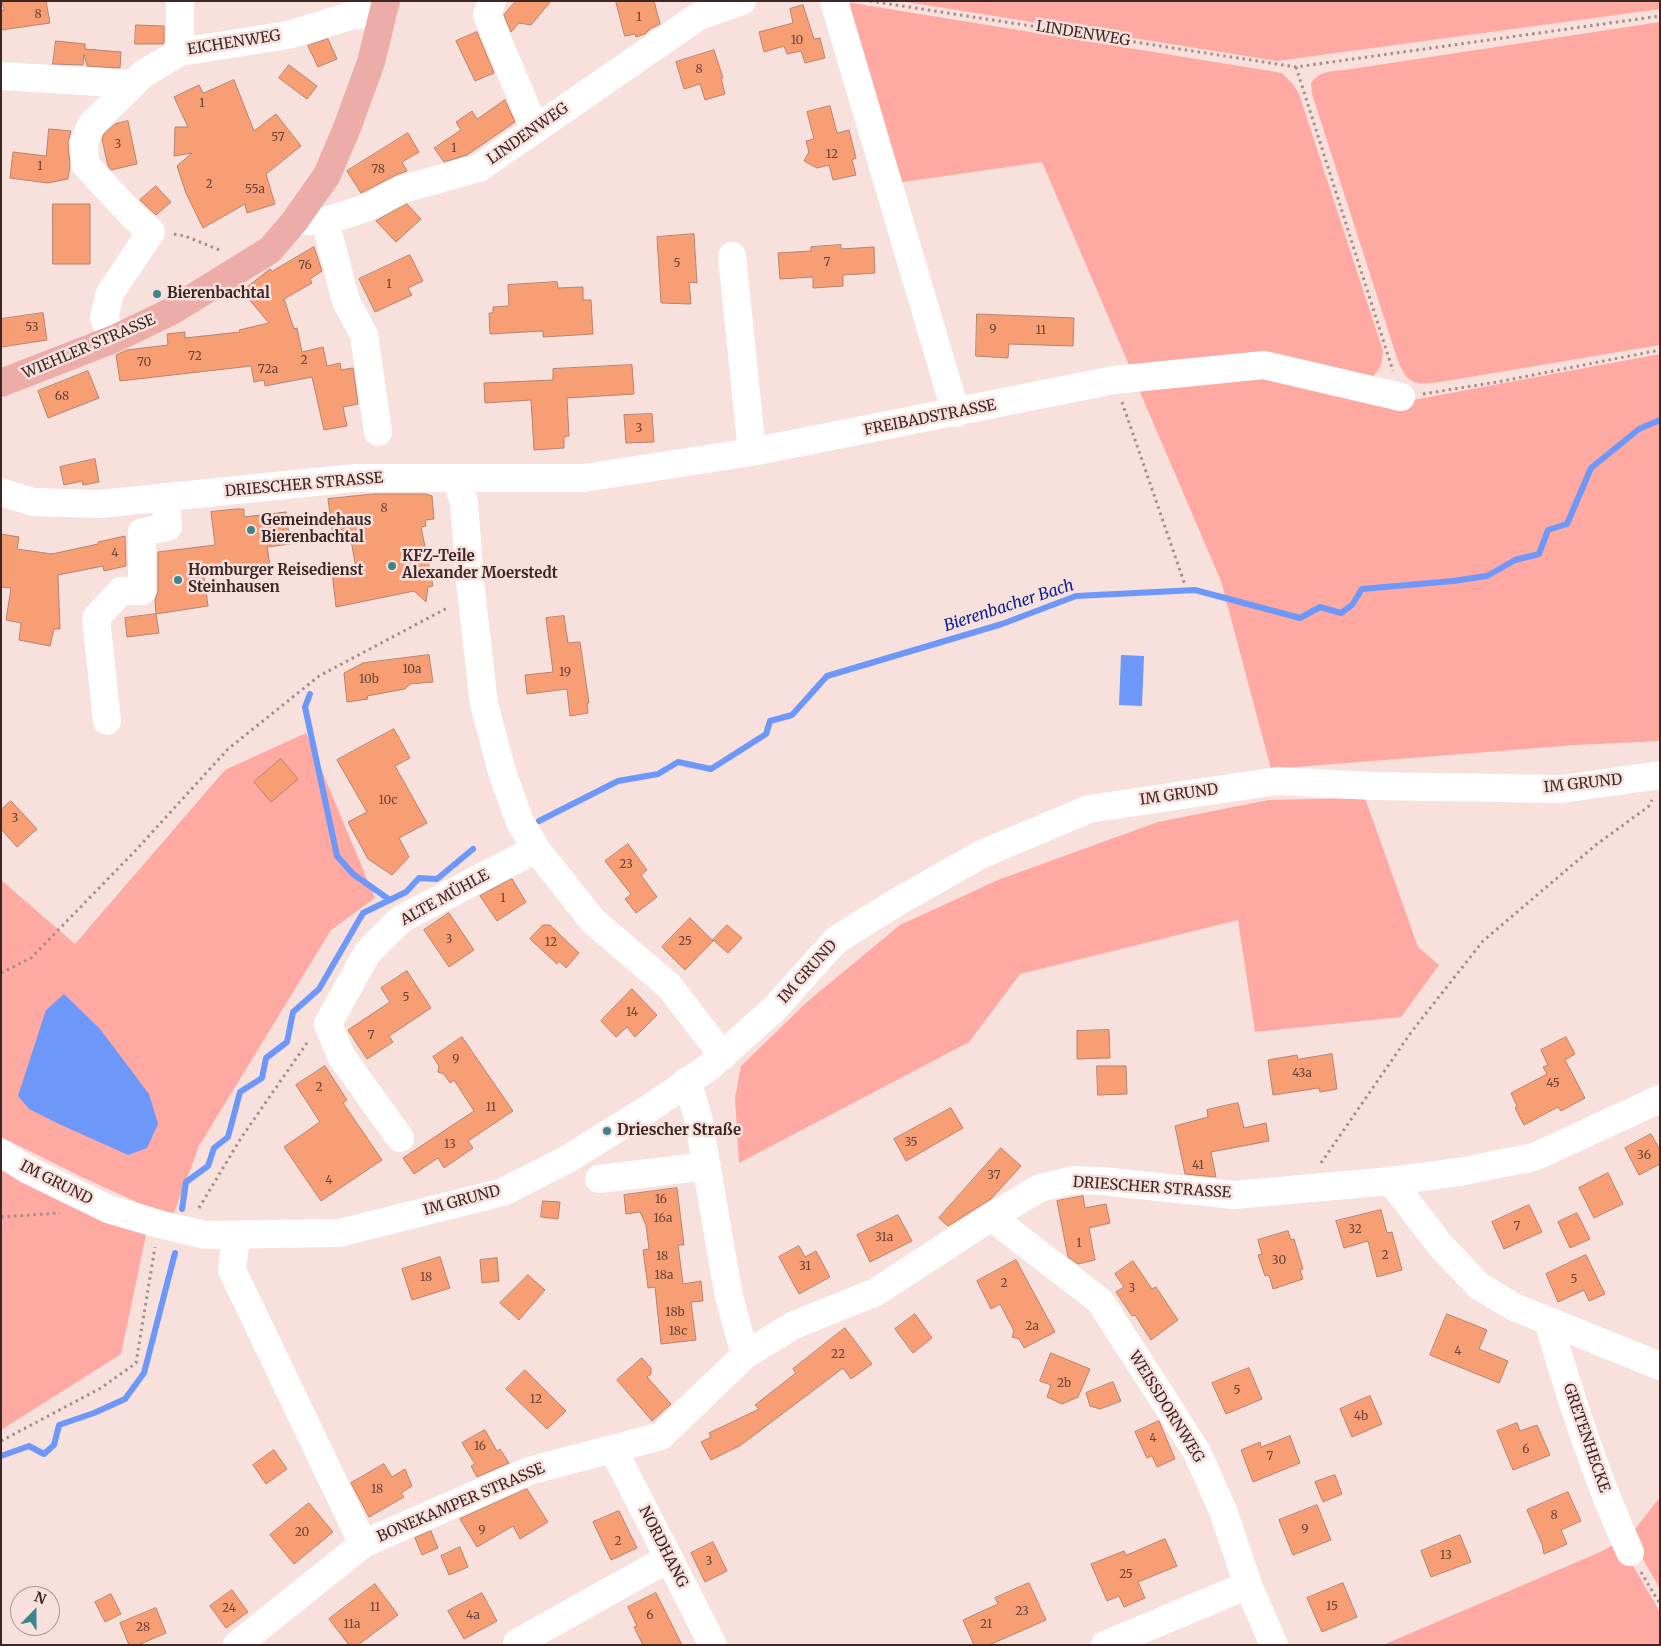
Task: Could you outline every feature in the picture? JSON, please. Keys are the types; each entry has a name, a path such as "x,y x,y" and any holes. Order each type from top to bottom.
{"main road":[{"name":"WIEHLER STRASSE","path":"1,383 114,339 170,312 270,250 294,222 327,175 344,136 371,62 385,7"}],"street":[{"path":"180,1 180,52"},
{"path":"492,1 487,15 535,129"},
{"name":"LINDENWEG","path":"294,222 325,221 369,207 403,189 479,168 697,9 742,1"},
{"path":"834,1 956,413"},
{"name":"EICHENWEG","path":"114,339 104,318 110,293 151,232 133,216 84,164 84,142 91,125 131,84 180,52 288,35 385,7"},
{"path":"1,76 131,84"},
{"path":"325,221 346,301 364,334 378,432"},
{"path":"732,256 752,452"},
{"name":"FREIBADSTRASSE","path":"456,479 584,478 752,452 956,413 1114,380 1264,365 1401,397"},
{"name":"DRIESCHER STRASSE","path":"1,492 33,502 100,504 354,478 456,479"},
{"path":"456,479 464,502 484,704 502,772 520,822 536,849 593,921 669,986 723,1056"},
{"path":"107,721 96,618 121,591 142,591 142,532 168,527 165,497"},
{"name":"IM GRUND","path":"1,1153 28,1170 108,1209 191,1232 205,1235 236,1236 339,1234 503,1192 566,1160 653,1106 723,1056 774,1008 836,940 897,902 982,854 1088,809 1277,781 1372,786 1562,789 1658,784"},
{"name":"ALTE MÜHLE","path":"328,1024 367,953 401,919 536,849"},
{"path":"328,1024 341,1056 400,1138"},
{"path":"687,1081 698,1117 729,1297 745,1355"},
{"name":"DRIESCHER STRASSE","path":"745,1355 794,1325 876,1292 991,1217 1040,1188 1072,1180 1234,1195 1391,1181 1459,1172 1534,1157 1660,1099"},
{"path":"599,1179 707,1166"},
{"path":"1391,1181 1440,1245 1479,1286 1514,1307 1660,1366"},
{"name":"WEISSDORNWEG","path":"991,1217 1100,1301 1197,1452 1224,1511 1248,1584 1274,1645"},
{"path":"236,1236 232,1270 363,1544"},
{"name":"GRETENHECKE","path":"1548,1321 1564,1374 1613,1515 1630,1552"},
{"name":"BONEKAMPER STRASSE","path":"237,1645 363,1544 529,1471 661,1436 745,1355"},
{"name":"NORDHANG","path":"613,1449 713,1645"},
{"path":"517,1643 669,1558"},
{"path":"1105,1645 1248,1584"}],"path":[{"name":"LINDENWEG","path":"870,1 1296,67 1660,16"},
{"path":"1296,67 1401,397 1497,382 1660,350"},
{"path":"185,236 227,253 248,264"},
{"path":"1114,380 1185,585"},
{"path":"1,973 31,958 136,850 228,749 319,676 472,595"},
{"path":"1304,1189 1334,1142 1412,1032 1483,941 1597,844 1648,807 1658,784"},
{"path":"191,1232 198,1210 241,1138 316,1030 328,1024"},
{"path":"1,1217 69,1212"},
{"path":"1,1441 101,1388 136,1363 159,1224"},
{"path":"1630,1552 1660,1604"}],"shaded area":[{"path":"900,1 1660,1 1660,9 1277,61"},
{"path":"852,3 1282,73 1299,94 1383,351 1378,371 1368,380 1132,372 1042,162 897,183 846,6"},
{"path":"1660,22 1660,345 1440,382 1413,382 1405,375 1398,361 1312,94 1311,83 1318,76 1330,71"},
{"path":"1660,354 1660,741 1576,745 1271,769 1221,581 1137,385 1270,376 1413,400"},
{"path":"306,733 375,898 331,930 199,1146 172,1218 86,1179 1,1137 1,880 75,944 225,770"},
{"path":"1365,798 1418,947 1439,965 1401,1017 1255,1032 1238,920 1020,974 969,1042 739,1163 735,1098 741,1066 807,1002 900,925 998,880 1158,822 1269,800"},
{"path":"1,1170 146,1235 121,1354 1,1430"},
{"path":"1660,1497 1660,1589 1630,1536"},
{"path":"1619,1542 1660,1612 1660,1645 1383,1645 1598,1553"}],"water":[{"path":"1121,655 1144,656 1142,706 1119,705"},
{"path":"64,994 100,1029 149,1094 158,1124 147,1148 128,1155 29,1109 18,1096 46,1010"}],"building":[{"path":"2,1 46,1 50,23 1,30 1,11 4,10"},
{"path":"516,1 551,1 531,25 519,23 511,32 504,15"},
{"path":"616,1 654,1 660,24 645,34 636,37 635,34 625,36"},
{"path":"803,5 814,39 820,38 825,58 805,63 801,51 787,54 784,46 764,52 759,32 793,23 790,9"},
{"path":"136,25 164,26 164,43 135,44"},
{"path":"477,32 494,73 475,81 456,41"},
{"path":"328,39 337,59 318,67 308,46"},
{"path":"56,41 85,44 85,49 121,52 120,68 87,66 84,54 83,65 53,64"},
{"path":"714,50 723,78 721,78 725,94 705,100 700,84 684,89 676,62"},
{"path":"289,65 317,86 307,99 279,78"},
{"path":"234,80 254,131 276,114 301,146 266,174 275,204 247,213 245,204 203,228 186,193 177,166 192,153 174,156 175,127 188,127 174,97 199,85 203,93"},
{"path":"505,100 515,122 467,155 444,162 434,148 461,130 456,122 472,111 477,119"},
{"path":"830,106 837,133 849,130 856,158 852,160 856,175 833,180 829,165 817,168 804,161 809,152 806,141 814,139 807,112"},
{"path":"128,121 137,164 111,170 108,166 102,139 104,134 115,124"},
{"path":"49,129 71,131 68,142 70,166 68,179 48,183 10,178 13,152 46,156"},
{"path":"408,133 419,152 402,162 407,171 361,193 347,171"},
{"path":"156,186 171,202 156,215 140,200"},
{"path":"53,204 90,204 90,264 53,264"},
{"path":"407,204 421,219 396,242 376,221"},
{"path":"694,234 697,283 689,282 691,304 661,303 657,237"},
{"path":"841,245 841,249 874,247 875,273 843,275 843,286 813,288 813,277 780,279 778,253 811,251 811,247"},
{"path":"314,247 322,271 310,279 312,283 284,299 294,329 297,328 302,352 323,347 327,366 340,363 341,370 353,368 358,404 343,407 347,426 324,430 312,377 265,386 264,380 254,382 251,366 120,381 116,355 127,350 168,345 167,334 185,332 185,338 240,332 239,330 269,323 242,291 270,269 272,271"},
{"path":"410,255 423,281 408,288 412,295 375,312 359,279"},
{"path":"557,282 558,288 583,287 583,300 591,300 593,334 543,337 543,331 490,334 489,313 493,313 493,307 509,306 508,285"},
{"path":"43,313 47,340 1,347 1,319"},
{"path":"977,314 1074,318 1073,346 1009,344 1008,358 976,356"},
{"path":"632,365 634,394 567,398 569,436 564,437 564,448 534,450 531,400 485,403 484,383 553,380 553,369"},
{"path":"88,371 99,398 48,418 38,391"},
{"path":"652,414 654,442 626,443 624,415"},
{"path":"95,459 99,482 83,485 82,481 64,485 60,467"},
{"path":"373,494 426,494 432,496 434,519 425,520 426,526 421,527 433,586 428,587 426,602 414,591 336,607 332,572 356,568 350,535 333,537 328,499"},
{"path":"244,509 244,517 286,512 290,544 267,547 271,571 242,575 240,564 203,569 208,606 156,614 158,552 215,545 211,512"},
{"path":"1,534 19,537 17,549 52,554 125,536 126,566 104,571 103,566 58,575 60,629 54,629 50,646 19,640 21,623 6,620 11,588 1,587"},
{"path":"156,614 159,633 127,637 125,618"},
{"path":"564,616 568,643 580,642 589,703 587,703 588,713 570,716 567,689 527,694 525,675 553,672 546,618"},
{"path":"429,655 433,682 410,684 405,689 367,696 368,699 347,702 344,673 363,663"},
{"path":"394,729 410,758 395,766 427,823 399,838 409,857 392,875 368,859 348,822 367,812 337,760"},
{"path":"281,759 298,779 271,802 254,782"},
{"path":"11,801 37,829 17,847 1,829 1,810"},
{"path":"628,844 647,870 641,875 657,897 636,913 625,899 631,894 605,861"},
{"path":"512,879 526,902 497,921 480,896"},
{"path":"449,913 474,950 449,967 424,930"},
{"path":"690,918 713,941 685,970 662,947"},
{"path":"543,925 550,925 579,953 566,968 559,961 557,964 530,939"},
{"path":"727,925 742,938 728,953 713,940"},
{"path":"407,971 431,1008 389,1036 393,1042 367,1059 348,1030 390,1002 381,988"},
{"path":"632,989 657,1015 635,1037 627,1027 616,1037 601,1021"},
{"path":"1109,1030 1110,1058 1077,1059 1077,1031"},
{"path":"462,1037 513,1111 468,1141 473,1148 444,1168 438,1158 414,1174 403,1158 474,1111 454,1080 450,1083 444,1074 438,1072 439,1066 433,1057"},
{"path":"1566,1037 1575,1054 1565,1060 1585,1098 1561,1111 1558,1107 1524,1125 1515,1108 1517,1106 1511,1093 1547,1074 1543,1067 1548,1065 1541,1050"},
{"path":"1332,1054 1337,1089 1320,1092 1319,1088 1273,1095 1268,1060 1297,1055 1298,1059"},
{"path":"325,1066 347,1100 343,1103 382,1160 321,1201 284,1147 320,1122 296,1085"},
{"path":"1097,1066 1126,1066 1127,1094 1098,1095"},
{"path":"1238,1103 1244,1128 1266,1123 1269,1141 1211,1152 1216,1177 1185,1174 1175,1126 1208,1117 1207,1110"},
{"path":"951,1108 963,1128 906,1161 894,1139"},
{"path":"1651,1134 1660,1150 1660,1164 1639,1175 1625,1148"},
{"path":"1001,1148 1021,1166 991,1199 948,1226 939,1218"},
{"path":"1608,1173 1623,1204 1594,1218 1579,1188"},
{"path":"677,1188 684,1245 678,1245 683,1284 701,1281 703,1301 691,1302 696,1340 661,1344 655,1287 648,1288 643,1250 649,1249 646,1225 640,1212 626,1214 624,1195"},
{"path":"1083,1196 1085,1208 1106,1204 1110,1223 1089,1228 1095,1260 1078,1264 1068,1257 1057,1201"},
{"path":"543,1201 560,1202 558,1219 541,1217"},
{"path":"1529,1205 1542,1232 1504,1249 1492,1222"},
{"path":"1381,1210 1387,1233 1392,1232 1402,1270 1377,1277 1368,1241 1344,1248 1336,1221"},
{"path":"1577,1213 1590,1239 1570,1248 1558,1222"},
{"path":"898,1215 912,1241 870,1262 857,1235"},
{"path":"1288,1231 1291,1240 1294,1239 1303,1269 1300,1270 1303,1279 1273,1289 1269,1275 1265,1276 1258,1255 1262,1254 1258,1240"},
{"path":"799,1246 805,1257 816,1251 830,1277 799,1294 779,1257"},
{"path":"1586,1255 1605,1294 1589,1301 1584,1290 1558,1302 1546,1274"},
{"path":"440,1257 450,1288 412,1300 402,1269"},
{"path":"497,1258 499,1281 482,1283 480,1260"},
{"path":"1016,1260 1055,1332 1024,1348 1019,1339 1012,1337 1014,1331 1000,1304 991,1309 977,1281"},
{"path":"1133,1261 1152,1289 1156,1287 1178,1320 1151,1340 1135,1315 1132,1316 1116,1292 1124,1287 1115,1274"},
{"path":"528,1275 545,1290 519,1320 500,1303"},
{"path":"915,1314 932,1338 913,1353 895,1329"},
{"path":"1447,1314 1487,1330 1479,1349 1508,1361 1499,1383 1430,1355"},
{"path":"845,1328 872,1364 851,1379 843,1368 741,1445 711,1460 701,1442 711,1437 709,1433 759,1409 755,1405 796,1373 793,1369"},
{"path":"1051,1353 1090,1369 1078,1397 1062,1404 1047,1397 1051,1385 1040,1381"},
{"path":"642,1358 651,1368 651,1374 647,1377 671,1404 652,1421 617,1380"},
{"path":"1249,1368 1262,1399 1226,1414 1212,1383"},
{"path":"525,1370 566,1411 547,1429 506,1389"},
{"path":"1113,1382 1121,1401 1100,1409 1090,1406 1086,1393"},
{"path":"1370,1396 1382,1424 1352,1437 1340,1409"},
{"path":"1159,1421 1175,1459 1157,1467 1152,1456 1147,1458 1135,1432"},
{"path":"1517,1423 1520,1431 1537,1425 1550,1455 1513,1470 1497,1431"},
{"path":"485,1430 497,1451 500,1449 509,1463 477,1477 471,1466 475,1464 462,1443"},
{"path":"1290,1436 1300,1463 1253,1482 1241,1450 1260,1442 1261,1447"},
{"path":"274,1450 287,1469 266,1484 253,1465"},
{"path":"384,1464 392,1477 405,1469 412,1486 401,1493 404,1497 369,1517 351,1483"},
{"path":"1335,1475 1342,1494 1323,1502 1315,1482"},
{"path":"527,1489 548,1522 520,1539 513,1526 477,1547 460,1519"},
{"path":"1568,1492 1581,1521 1561,1530 1567,1544 1544,1554 1542,1544 1527,1510"},
{"path":"309,1503 333,1532 294,1564 270,1535"},
{"path":"1317,1505 1331,1540 1293,1555 1279,1520"},
{"path":"619,1511 637,1548 611,1560 593,1522"},
{"path":"431,1531 438,1548 422,1555 415,1538"},
{"path":"1460,1535 1471,1562 1431,1577 1421,1551"},
{"path":"1165,1539 1177,1566 1138,1582 1145,1598 1124,1607 1119,1596 1107,1601 1091,1564 1124,1551 1126,1555"},
{"path":"713,1542 727,1571 705,1582 691,1553"},
{"path":"460,1547 468,1567 449,1575 441,1556"},
{"path":"1029,1583 1046,1620 989,1645 974,1645 963,1620 998,1604 995,1598"},
{"path":"1343,1583 1357,1617 1322,1632 1307,1598"},
{"path":"375,1584 398,1615 358,1645 349,1645 329,1619"},
{"path":"232,1590 248,1612 226,1628 210,1606"},
{"path":"482,1593 497,1621 464,1639 448,1611"},
{"path":"656,1593 682,1645 643,1645 634,1627 637,1626 628,1607"},
{"path":"111,1594 121,1614 105,1622 95,1602"},
{"path":"156,1608 166,1633 138,1645 129,1645 120,1623"}],"waterway":[{"name":"Bierenbacher Bach","path":"539,821 618,781 658,774 678,762 711,769 766,734 770,721 792,715 827,676 1002,624 1076,596 1195,590 1300,618 1320,607 1341,613 1352,605 1362,589 1487,576 1515,560 1539,554 1548,530 1567,524 1591,468 1639,429 1660,420"},
{"path":"310,694 305,707 337,856 353,874 390,900"},
{"name":"Bierenbacher Bach","path":"182,1209 186,1182 208,1166 214,1148 228,1137 240,1092 262,1078 266,1058 287,1042 293,1012 319,989 363,913 406,892 419,878 437,879 473,849"},
{"name":"Bierenbacher Bach","path":"1,1456 29,1446 44,1454 54,1445 59,1425 94,1413 125,1399 144,1373 175,1253"}],"place":[{"name":"Bierenbachtal","path":"157,294"},
{"name":"Gemeindehaus Bierenbachtal","path":"251,530"},
{"name":"KFZ-Teile Alexander Moerstedt","path":"392,566"},
{"name":"Homburger Reisedienst Steinhausen","path":"178,580"},
{"name":"Driescher Straße","path":"607,1131"}]}
